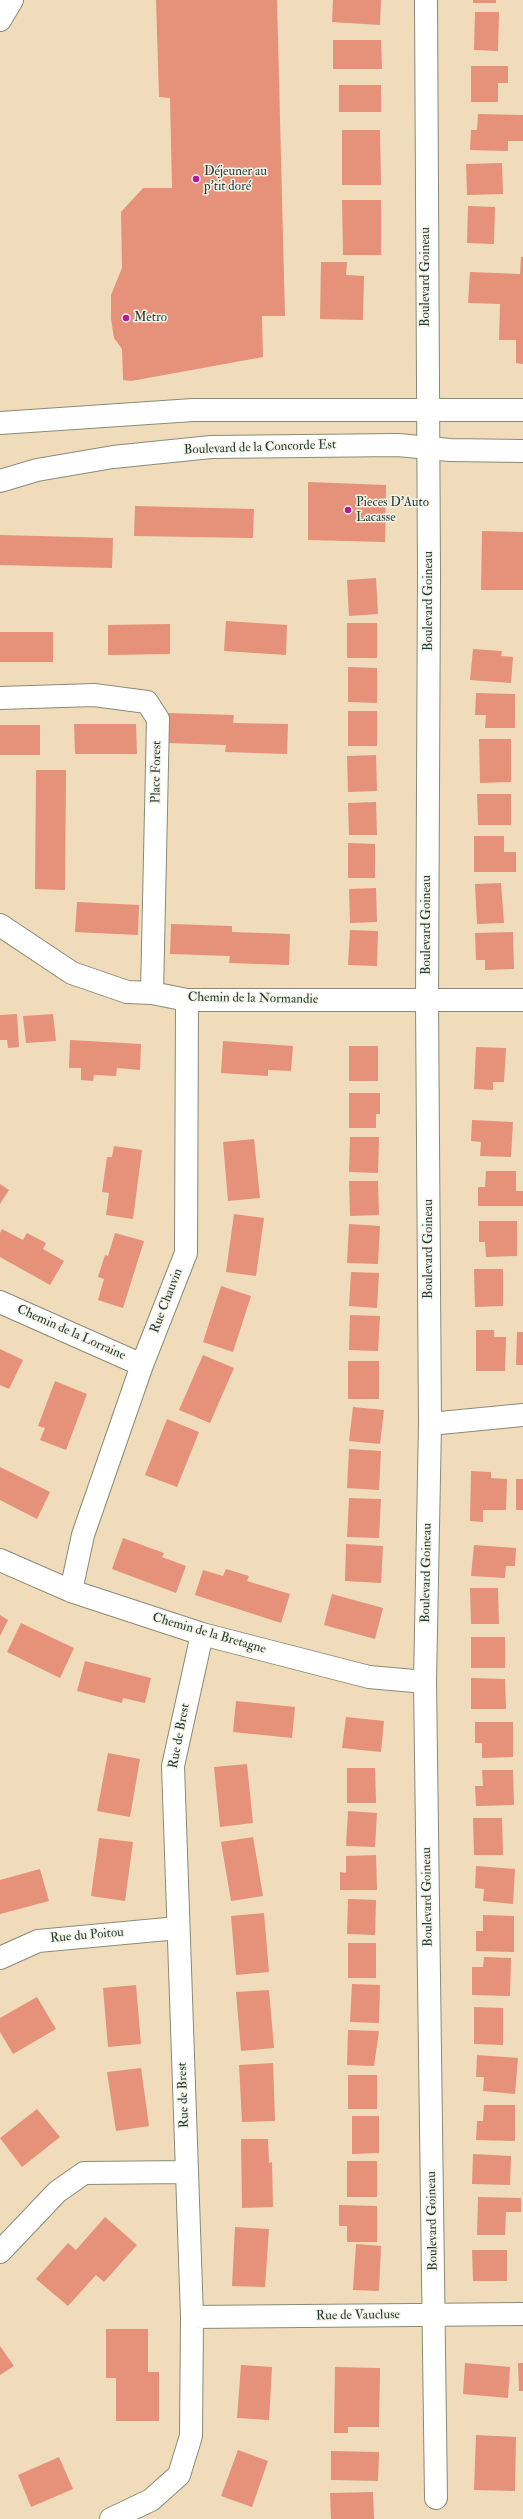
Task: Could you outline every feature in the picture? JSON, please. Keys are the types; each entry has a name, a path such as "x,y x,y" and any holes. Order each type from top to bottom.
{"street":[{"path":"0,20 12,0"},
{"name":"Boulevard Goineau","path":"426,0 428,449 427,1001 430,1424 425,1682 435,2315 436,2498"},
{"path":"0,423 193,410 523,410"},
{"name":"Boulevard de la Concorde Est","path":"0,481 37,470 113,457 211,447 398,445 428,449 523,451"},
{"name":"Place Forest","path":"0,698 94,696 148,702 158,719 152,993"},
{"name":"Chemin de la Normandie","path":"0,925 72,973 127,992 152,993 187,1000 523,1000"},
{"name":"Rue Chauvin","path":"71,1591 83,1535 142,1365 186,1252 187,1000"},
{"name":"Chemin de la Lorraine","path":"0,1302 142,1365"},
{"path":"430,1424 523,1415"},
{"name":"Chemin de la Bretagne","path":"0,1560 71,1591 202,1634 369,1678 425,1682"},
{"name":"Rue de Brest","path":"111,2519 151,2500 178,2475 191,2436 192,2317 173,1766 202,1634"},
{"name":"Rue du Poitou","path":"0,1958 38,1941 178,1928"},
{"path":"0,2252 57,2192 84,2172 187,2172"},
{"name":"Rue de Vaucluse","path":"192,2317 523,2314"}],"building":[{"path":"156,0 277,0 285,316 262,316 263,357 131,381 123,380 122,349 114,338 111,319 111,295 122,268 121,212 143,188 172,188 170,98 159,97"},
{"path":"333,0 381,0 380,25 332,22"},
{"path":"473,0 496,0 496,3 473,3"},
{"path":"475,12 499,12 498,51 474,50"},
{"path":"333,40 381,40 382,69 333,69"},
{"path":"471,66 508,66 508,83 498,83 498,102 471,102"},
{"path":"339,85 381,85 381,112 339,112"},
{"path":"478,114 523,115 523,141 508,141 508,151 470,150 471,130 477,130"},
{"path":"342,130 380,130 381,185 342,185"},
{"path":"502,163 503,194 467,195 466,164"},
{"path":"342,200 381,200 381,255 343,255"},
{"path":"468,206 495,207 494,244 467,243"},
{"path":"521,257 523,257 523,364 516,363 516,340 499,340 500,304 468,303 470,272 520,274"},
{"path":"321,262 347,262 346,275 364,276 363,320 320,319"},
{"path":"308,482 386,485 385,542 308,540"},
{"path":"135,506 254,509 253,538 134,536"},
{"path":"482,531 523,532 523,590 481,590"},
{"path":"0,535 113,538 112,568 0,565"},
{"path":"376,578 378,614 349,616 347,580"},
{"path":"226,621 287,625 286,655 224,651"},
{"path":"347,623 377,623 377,658 347,658"},
{"path":"170,624 170,654 108,655 108,625"},
{"path":"0,632 53,632 53,662 0,662"},
{"path":"473,649 502,651 501,656 513,657 511,683 470,680"},
{"path":"348,667 377,668 377,703 348,702"},
{"path":"476,693 515,694 515,728 485,728 486,715 475,715"},
{"path":"348,711 377,711 377,746 348,746"},
{"path":"168,713 234,715 233,723 288,724 287,754 225,752 226,745 167,743"},
{"path":"74,724 136,724 137,754 75,754"},
{"path":"0,725 40,725 40,755 0,755"},
{"path":"479,739 511,739 511,782 480,783"},
{"path":"376,755 377,791 348,792 347,756"},
{"path":"36,770 66,770 65,890 35,889"},
{"path":"477,794 511,794 511,825 478,825"},
{"path":"376,802 377,835 349,835 348,803"},
{"path":"474,836 504,836 504,852 516,852 516,872 474,872"},
{"path":"348,843 375,844 375,878 348,878"},
{"path":"501,883 504,923 477,924 475,884"},
{"path":"376,888 377,922 350,923 349,889"},
{"path":"77,902 139,905 138,935 75,932"},
{"path":"171,924 232,926 232,932 290,934 289,965 229,963 230,956 170,954"},
{"path":"350,930 378,931 377,966 348,965"},
{"path":"513,932 514,969 485,970 485,960 476,960 475,933"},
{"path":"17,1014 19,1047 8,1048 7,1040 0,1040 0,1015"},
{"path":"53,1014 56,1041 26,1043 23,1016"},
{"path":"70,1040 141,1044 140,1070 117,1068 116,1076 94,1075 93,1081 81,1080 81,1068 69,1068"},
{"path":"223,1041 293,1046 291,1071 268,1070 268,1076 221,1073"},
{"path":"349,1046 378,1046 378,1081 349,1081"},
{"path":"476,1047 506,1048 504,1082 493,1082 493,1090 474,1089"},
{"path":"349,1093 380,1093 380,1114 376,1114 376,1128 349,1128"},
{"path":"472,1120 513,1122 511,1157 480,1156 481,1142 471,1141"},
{"path":"350,1137 379,1137 378,1173 349,1172"},
{"path":"254,1139 260,1198 228,1201 223,1142"},
{"path":"114,1146 142,1150 133,1219 106,1215 109,1193 102,1192 107,1157 112,1157"},
{"path":"486,1171 516,1171 516,1191 523,1191 523,1206 478,1206 478,1187 485,1187"},
{"path":"349,1181 378,1181 379,1215 350,1216"},
{"path":"0,1184 9,1190 0,1204"},
{"path":"234,1214 264,1218 256,1276 226,1272"},
{"path":"479,1221 517,1221 517,1256 486,1257 485,1242 479,1242"},
{"path":"349,1224 380,1226 378,1264 347,1263"},
{"path":"2,1229 23,1240 27,1233 46,1243 43,1249 64,1261 50,1285 0,1257 0,1233"},
{"path":"115,1233 144,1241 123,1308 98,1300 104,1279 98,1277 105,1255 108,1256"},
{"path":"474,1269 503,1269 503,1306 475,1307"},
{"path":"351,1272 379,1273 377,1308 349,1306"},
{"path":"221,1286 251,1296 233,1352 203,1342"},
{"path":"350,1315 380,1316 378,1351 349,1350"},
{"path":"476,1330 494,1330 494,1337 506,1337 505,1371 476,1371"},
{"path":"517,1332 523,1332 523,1365 516,1365"},
{"path":"0,1349 23,1360 9,1389 0,1385"},
{"path":"203,1355 234,1368 210,1423 179,1410"},
{"path":"348,1361 379,1361 379,1399 348,1399"},
{"path":"55,1381 87,1394 66,1450 40,1440 45,1428 38,1426"},
{"path":"353,1407 384,1410 380,1444 349,1441"},
{"path":"167,1419 199,1432 177,1487 145,1475"},
{"path":"349,1449 381,1451 379,1490 347,1488"},
{"path":"0,1467 50,1492 37,1519 0,1500"},
{"path":"471,1471 491,1472 491,1478 507,1479 506,1510 483,1510 483,1522 470,1521"},
{"path":"516,1479 523,1479 523,1510 516,1510"},
{"path":"349,1498 381,1499 379,1538 347,1537"},
{"path":"123,1538 164,1553 162,1557 186,1566 176,1593 112,1569"},
{"path":"346,1544 383,1546 381,1583 345,1581"},
{"path":"474,1545 516,1548 515,1566 506,1566 505,1578 471,1576"},
{"path":"226,1569 249,1576 247,1581 290,1594 281,1623 195,1595 203,1570 223,1576"},
{"path":"470,1588 498,1588 499,1624 471,1624"},
{"path":"332,1594 383,1608 375,1639 324,1625"},
{"path":"0,1615 8,1620 0,1636"},
{"path":"21,1623 74,1648 60,1678 7,1652"},
{"path":"471,1637 505,1637 505,1668 471,1668"},
{"path":"85,1661 151,1678 145,1703 123,1698 122,1703 77,1691"},
{"path":"471,1678 505,1679 506,1709 471,1709"},
{"path":"236,1701 295,1707 292,1738 233,1732"},
{"path":"346,1717 384,1721 381,1752 342,1748"},
{"path":"475,1722 513,1722 513,1757 482,1758 482,1743 475,1743"},
{"path":"108,1753 140,1759 130,1817 97,1811"},
{"path":"247,1764 253,1823 220,1827 214,1767"},
{"path":"347,1768 375,1768 376,1803 347,1803"},
{"path":"482,1770 513,1770 514,1805 476,1806 475,1786 483,1786"},
{"path":"348,1811 377,1813 375,1847 346,1846"},
{"path":"473,1818 502,1818 503,1855 474,1855"},
{"path":"253,1837 263,1896 231,1901 221,1842"},
{"path":"99,1838 133,1842 125,1901 91,1896"},
{"path":"376,1855 377,1890 340,1890 340,1872 346,1873 346,1856"},
{"path":"476,1866 515,1869 513,1904 483,1901 484,1889 475,1888"},
{"path":"40,1869 49,1901 0,1914 0,1880"},
{"path":"348,1899 376,1900 375,1935 347,1934"},
{"path":"264,1913 269,1972 236,1975 231,1916"},
{"path":"483,1915 514,1916 514,1952 476,1951 476,1931 483,1931"},
{"path":"348,1943 376,1943 376,1978 348,1978"},
{"path":"484,1957 511,1958 510,1996 472,1995 472,1967 483,1967"},
{"path":"352,1984 380,1985 379,2023 350,2022"},
{"path":"136,1985 141,2044 108,2047 103,1988"},
{"path":"269,1990 274,2048 241,2051 236,1992"},
{"path":"37,1997 56,2029 13,2054 0,2032 0,2018"},
{"path":"474,2007 503,2008 503,2045 474,2044"},
{"path":"348,2030 379,2031 374,2066 347,2065"},
{"path":"477,2055 518,2058 515,2094 483,2091 484,2077 476,2077"},
{"path":"273,2063 275,2121 242,2122 239,2065"},
{"path":"141,2068 149,2126 116,2131 107,2072"},
{"path":"348,2075 377,2075 377,2109 348,2109"},
{"path":"484,2105 515,2105 515,2141 476,2140 477,2121 483,2121"},
{"path":"37,2109 60,2137 22,2167 0,2138"},
{"path":"352,2116 379,2116 379,2153 352,2154"},
{"path":"241,2139 268,2139 269,2163 272,2162 273,2207 242,2208"},
{"path":"473,2154 511,2156 510,2185 472,2184"},
{"path":"347,2161 377,2161 377,2197 347,2197"},
{"path":"478,2197 521,2198 521,2212 506,2212 505,2235 477,2235"},
{"path":"339,2205 377,2206 377,2242 347,2242 347,2226 339,2226"},
{"path":"105,2217 137,2245 104,2282 96,2275 68,2306 36,2279 68,2243 76,2250"},
{"path":"235,2227 269,2229 265,2287 232,2286"},
{"path":"356,2244 381,2246 379,2291 353,2290"},
{"path":"472,2250 507,2250 507,2281 473,2281"},
{"path":"106,2329 148,2329 148,2372 159,2372 159,2421 116,2421 116,2378 106,2378"},
{"path":"0,2346 14,2366 0,2375"},
{"path":"465,2363 510,2367 508,2398 463,2394"},
{"path":"518,2363 523,2363 523,2391 519,2391"},
{"path":"241,2365 272,2367 269,2420 237,2418"},
{"path":"335,2367 380,2368 379,2427 348,2427 348,2433 334,2433"},
{"path":"476,2435 516,2437 515,2491 474,2490"},
{"path":"238,2450 268,2461 252,2507 221,2496"},
{"path":"331,2451 379,2452 378,2481 331,2480"},
{"path":"59,2457 73,2489 31,2507 18,2475"},
{"path":"373,2492 374,2519 331,2519 330,2493"}],"place":[{"name":"Déjeuner au p'tit doré","path":"196,179"},
{"name":"Metro","path":"126,318"},
{"name":"Pieces D'Auto Lacasse","path":"348,510"}]}
